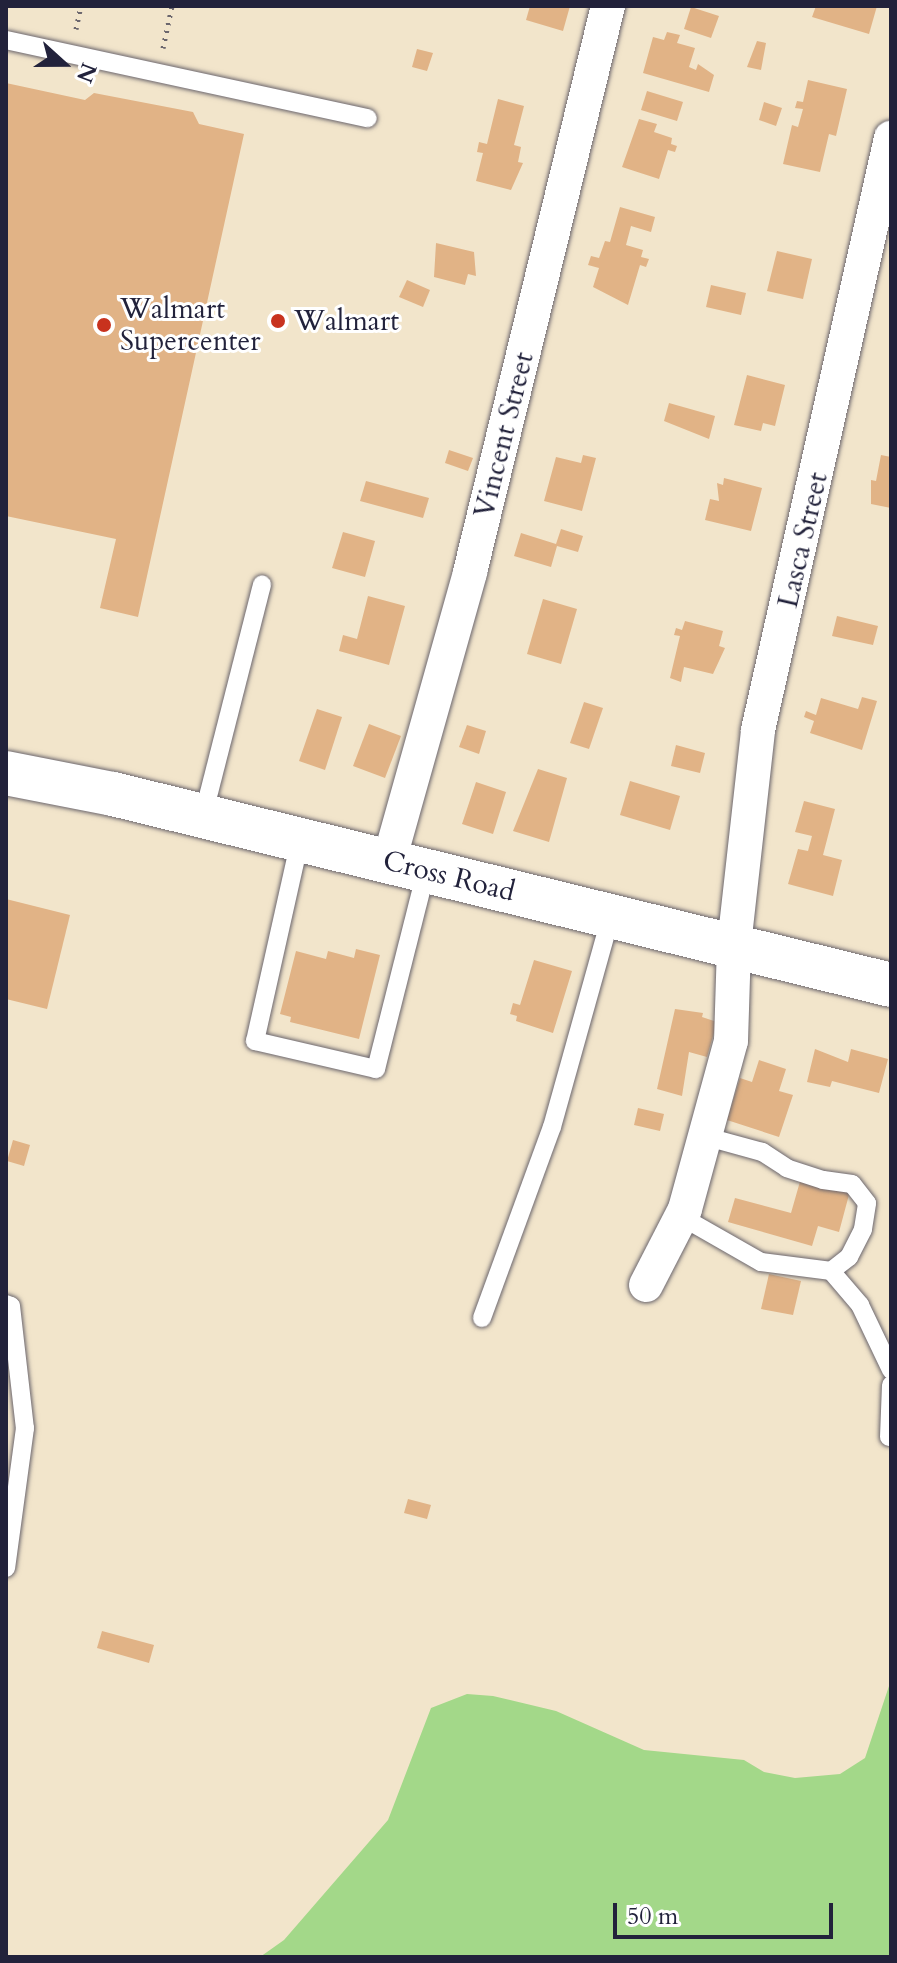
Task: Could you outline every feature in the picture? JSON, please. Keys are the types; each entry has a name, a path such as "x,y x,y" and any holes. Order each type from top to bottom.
{"street":[{"name":"Vincent Street","path":"407,866 470,572 608,6"},
{"name":"Lasca Street","path":"646,1285 682,1217 731,1041 734,945 758,730 891,138"},
{"name":"Cross Road","path":"6,773 203,816 891,985"}],"lane":[{"path":"6,40 368,118"},
{"path":"203,816 262,584"},
{"path":"300,840 255,1041 376,1069 407,866"},
{"path":"482,1318 552,1127 611,915"},
{"path":"704,1136 762,1152 787,1168 823,1180 852,1184 867,1203 863,1229 849,1257 831,1271"},
{"path":"682,1217 761,1262 831,1271 860,1305 891,1370"},
{"path":"6,1304 11,1306 25,1428 7,1558"},
{"path":"889,1437 891,1385"}],"path":[{"path":"76,29 81,6"},
{"path":"163,48 172,6"}],"green space":[{"path":"891,1680 891,1957 260,1957 284,1940 388,1820 431,1708 467,1694 493,1696 556,1711 644,1750 744,1760 764,1772 795,1778 840,1774 865,1758"}],"building":[{"path":"530,6 570,6 563,31 526,20"},
{"path":"816,6 877,6 869,34 812,17"},
{"path":"691,7 719,16 711,38 684,29"},
{"path":"667,32 680,35 677,43 695,48 689,67 696,70 698,64 714,75 709,92 643,73 653,37 664,40"},
{"path":"757,41 766,43 761,70 747,67"},
{"path":"417,49 433,53 427,71 412,67"},
{"path":"808,80 847,89 836,136 829,134 820,172 783,164 792,125 798,127 803,109 795,108 797,101 803,102"},
{"name":"Walmart Supercenter","path":"6,83 85,100 94,93 193,112 199,124 244,134 138,617 100,608 116,539 6,516"},
{"path":"647,91 683,102 677,121 641,110"},
{"path":"498,99 524,106 514,145 521,147 518,162 523,163 511,190 476,181 483,153 477,152 479,142 487,144"},
{"path":"764,102 782,108 776,126 759,120"},
{"path":"639,119 657,124 654,132 672,138 671,144 677,146 675,152 668,150 659,179 622,167"},
{"path":"620,207 655,217 651,232 631,226 626,245 643,250 641,257 649,259 646,267 640,265 628,305 593,287 599,268 588,265 591,256 599,258 605,241 610,242"},
{"path":"436,243 474,252 476,276 468,274 465,285 434,277"},
{"path":"777,251 812,259 803,299 767,291"},
{"path":"407,280 430,290 423,307 399,297"},
{"path":"711,285 746,293 741,315 706,307"},
{"path":"747,375 785,385 775,426 763,423 761,431 734,425"},
{"path":"669,403 715,416 709,439 664,421"},
{"path":"449,450 473,458 468,471 445,463"},
{"path":"583,455 596,458 582,511 544,501 556,457 581,463"},
{"path":"881,455 891,457 891,508 871,504 871,480 876,481"},
{"path":"724,478 762,488 751,531 705,520 710,499 719,501 717,483 723,485"},
{"path":"366,481 429,498 423,518 360,501"},
{"path":"561,529 583,536 578,552 557,546 551,567 514,556 521,533 556,544"},
{"path":"343,532 375,541 365,577 332,568"},
{"path":"368,596 405,606 389,665 339,651 343,635 357,639"},
{"path":"543,599 577,609 561,664 527,654"},
{"path":"837,616 878,626 873,645 832,636"},
{"path":"685,621 723,631 719,646 725,648 713,674 684,667 681,682 670,678 680,636 674,635 676,628 682,630"},
{"path":"862,697 877,701 862,750 810,733 814,721 804,717 806,711 816,715 821,698 858,709"},
{"path":"584,702 603,708 589,749 570,743"},
{"path":"317,709 342,717 325,770 299,761"},
{"path":"369,724 401,736 385,778 353,766"},
{"path":"467,725 486,731 479,754 459,747"},
{"path":"676,745 705,753 700,773 671,766"},
{"path":"538,769 567,778 549,842 513,831"},
{"path":"630,781 680,796 670,830 620,815"},
{"path":"476,782 506,792 493,834 462,824"},
{"path":"804,801 835,809 823,855 842,860 833,896 788,884 798,849 808,851 812,836 795,832"},
{"path":"6,899 70,915 47,1009 6,999"},
{"path":"356,949 380,955 359,1039 290,1022 291,1017 280,1014 296,951 326,959 328,951 354,958"},
{"path":"534,960 572,971 553,1033 516,1021 517,1016 510,1014 513,1003 520,1005"},
{"path":"675,1009 703,1013 702,1017 717,1022 707,1057 689,1052 682,1096 657,1089"},
{"path":"815,1049 848,1062 851,1049 888,1059 879,1093 832,1081 830,1087 807,1082"},
{"path":"759,1060 786,1069 779,1091 793,1095 779,1137 727,1120 740,1078 752,1082"},
{"path":"638,1108 664,1114 660,1131 634,1125"},
{"path":"13,1140 30,1145 24,1166 7,1161"},
{"path":"801,1178 850,1191 839,1232 818,1226 812,1246 728,1222 735,1198 791,1213"},
{"path":"769,1274 801,1281 793,1315 761,1309"},
{"path":"408,1499 431,1505 427,1519 404,1513"},
{"path":"102,1631 154,1645 149,1663 97,1648"}],"place":[{"name":"Walmart","path":"278,321"},
{"name":"Walmart Supercenter","path":"104,325"}]}
